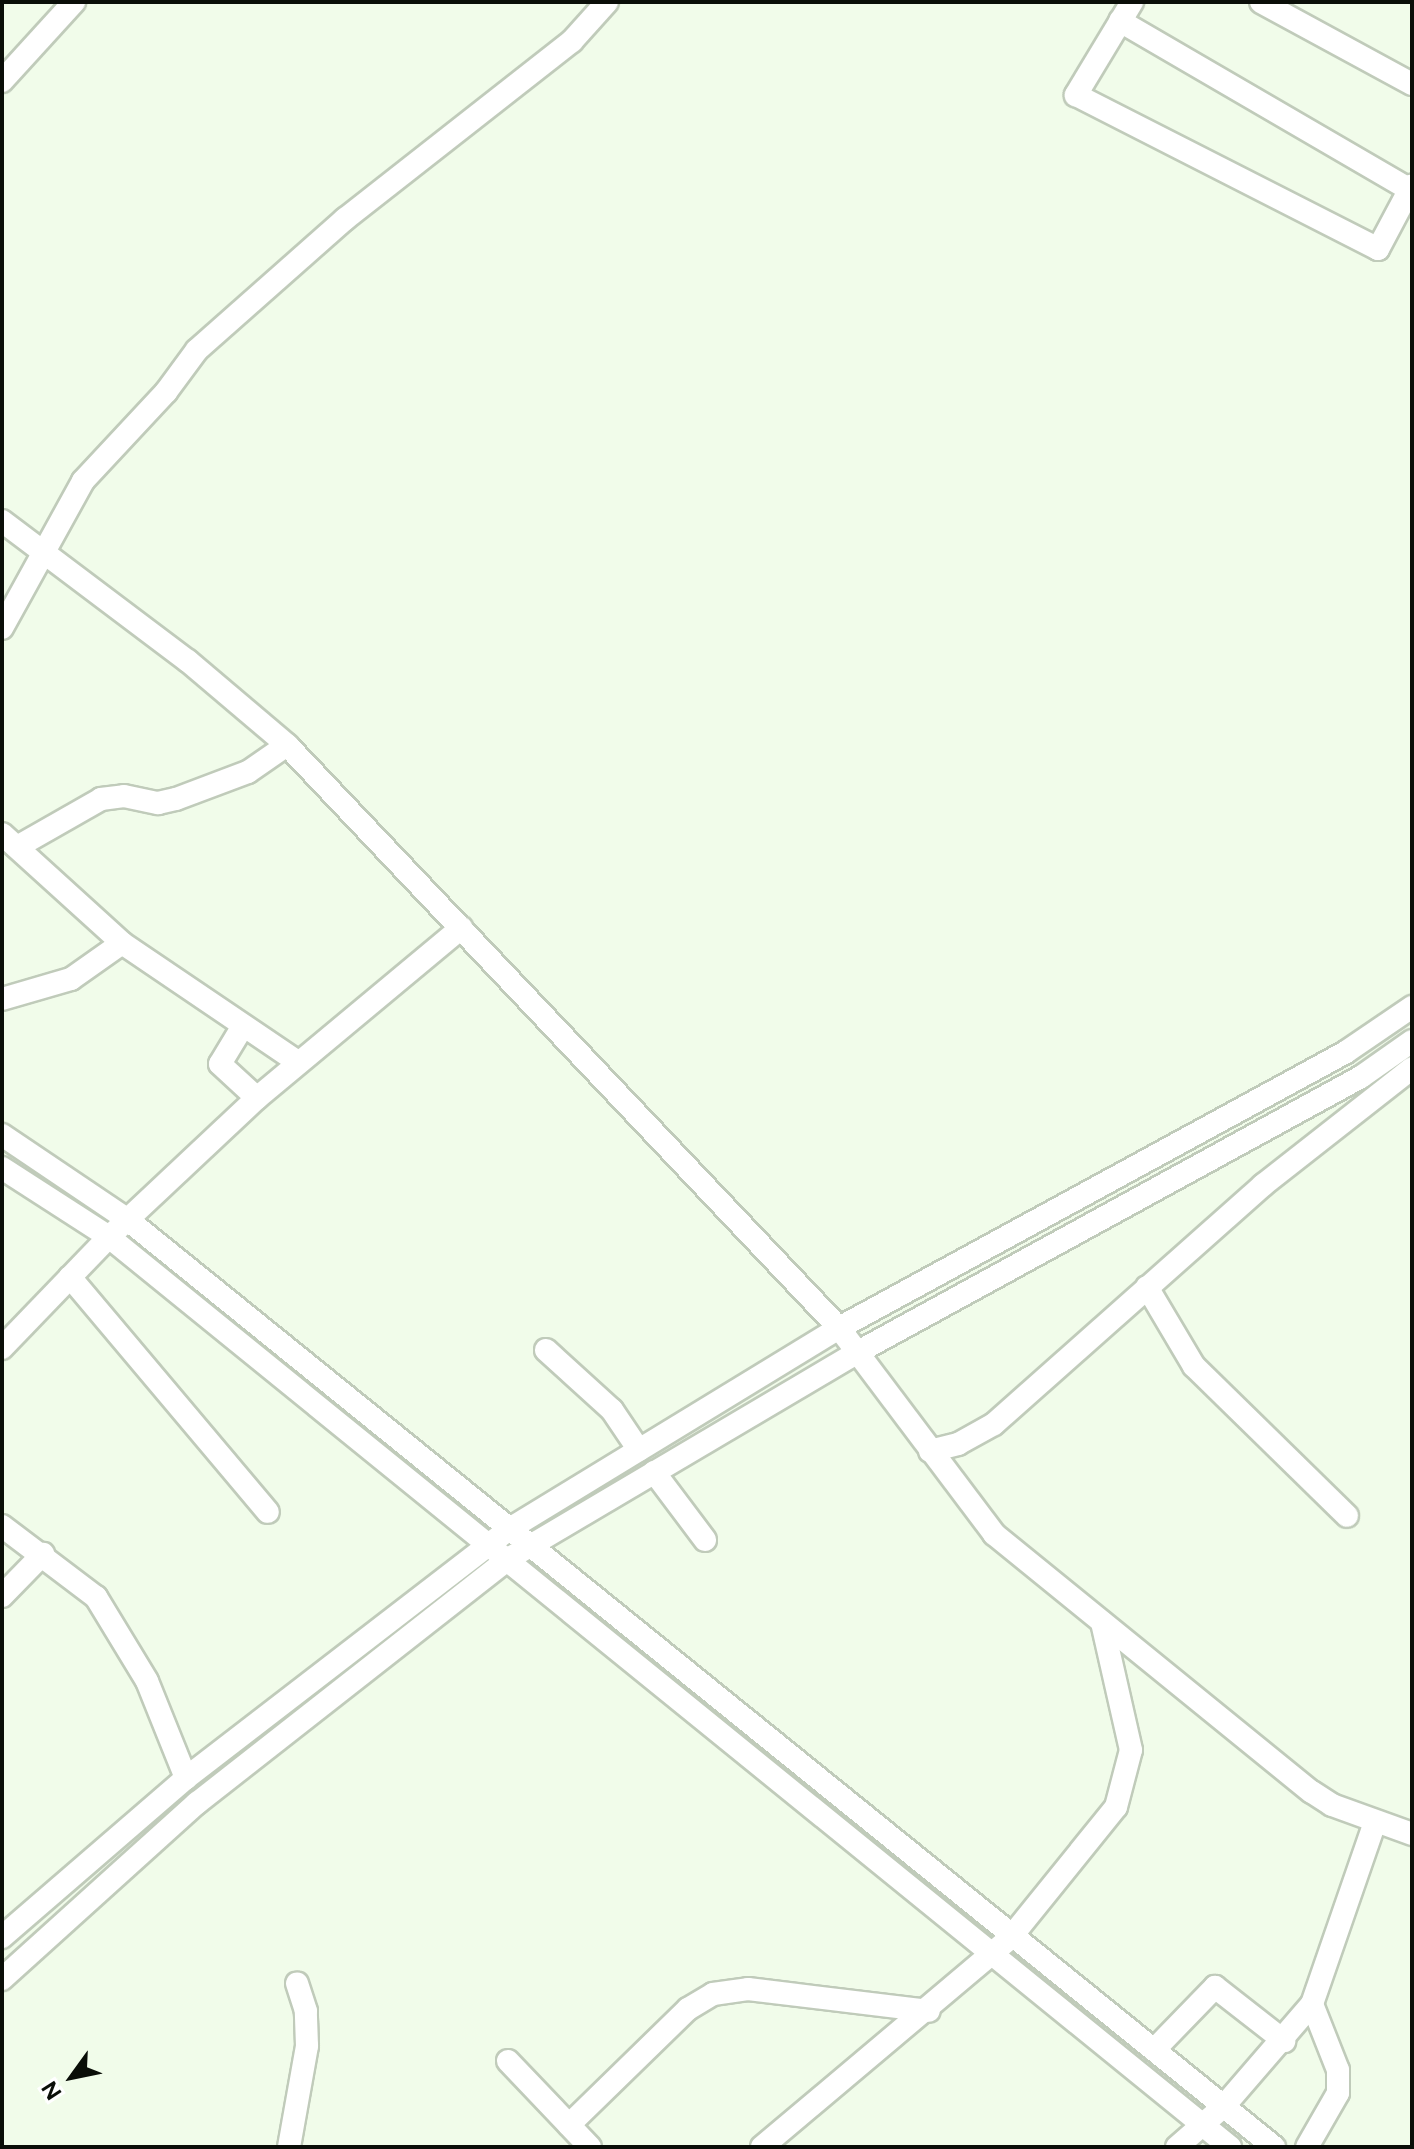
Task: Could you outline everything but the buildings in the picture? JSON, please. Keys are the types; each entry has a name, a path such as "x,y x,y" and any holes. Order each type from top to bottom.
{"street":[{"path":"2,81 74,2"},
{"path":"2,628 43,550 97,463 166,392 197,350 345,219 572,41 607,2"},
{"path":"1261,2 1412,84"},
{"path":"1126,12 1411,188 1378,249 1076,95 1126,12"},
{"path":"2,521 188,661 287,745 839,1328 994,1534 1312,1792 1375,1822 1412,1834"},
{"path":"287,745 248,772 176,799 158,803 124,796 101,799 10,841 122,943 298,1062"},
{"path":"2,1348 109,1237 257,1098 461,928"},
{"path":"2,999 71,979 122,943"},
{"path":"2,1937 186,1778 508,1530 839,1328 1346,1052 1412,1007"},
{"path":"243,1026 220,1064 257,1098"},
{"path":"2,1979 197,1803 508,1559 858,1352 1361,1077 1412,1041"},
{"path":"930,1451 969,1440 994,1424 1303,1151 1412,1068"},
{"path":"2,1135 128,1220 528,1546 1004,1944 1230,2147"},
{"path":"2,1168 109,1237 508,1559 1004,1944 1154,2050 1274,2147"},
{"path":"70,1277 268,1512"},
{"path":"1147,1287 1194,1366 1347,1516"},
{"path":"546,1350 612,1410 639,1450"},
{"path":"654,1472 705,1540"},
{"path":"2,1526 81,1581 111,1619 147,1681 186,1778"},
{"path":"2,1596 43,1554"},
{"path":"762,2147 929,2011 1004,1944 1107,1819 1126,1780 1128,1721 1102,1622"},
{"path":"1177,2147 1224,2106 1284,2041 1312,2004 1375,1822"},
{"path":"289,2147 307,2046 306,2011 297,1983"},
{"path":"1154,2050 1215,1987 1284,2041"},
{"path":"569,2125 677,2019 713,1994 748,1989 929,2011"},
{"path":"1307,2147 1338,2093 1338,2070 1312,2004"},
{"path":"508,2061 590,2147"}]}
